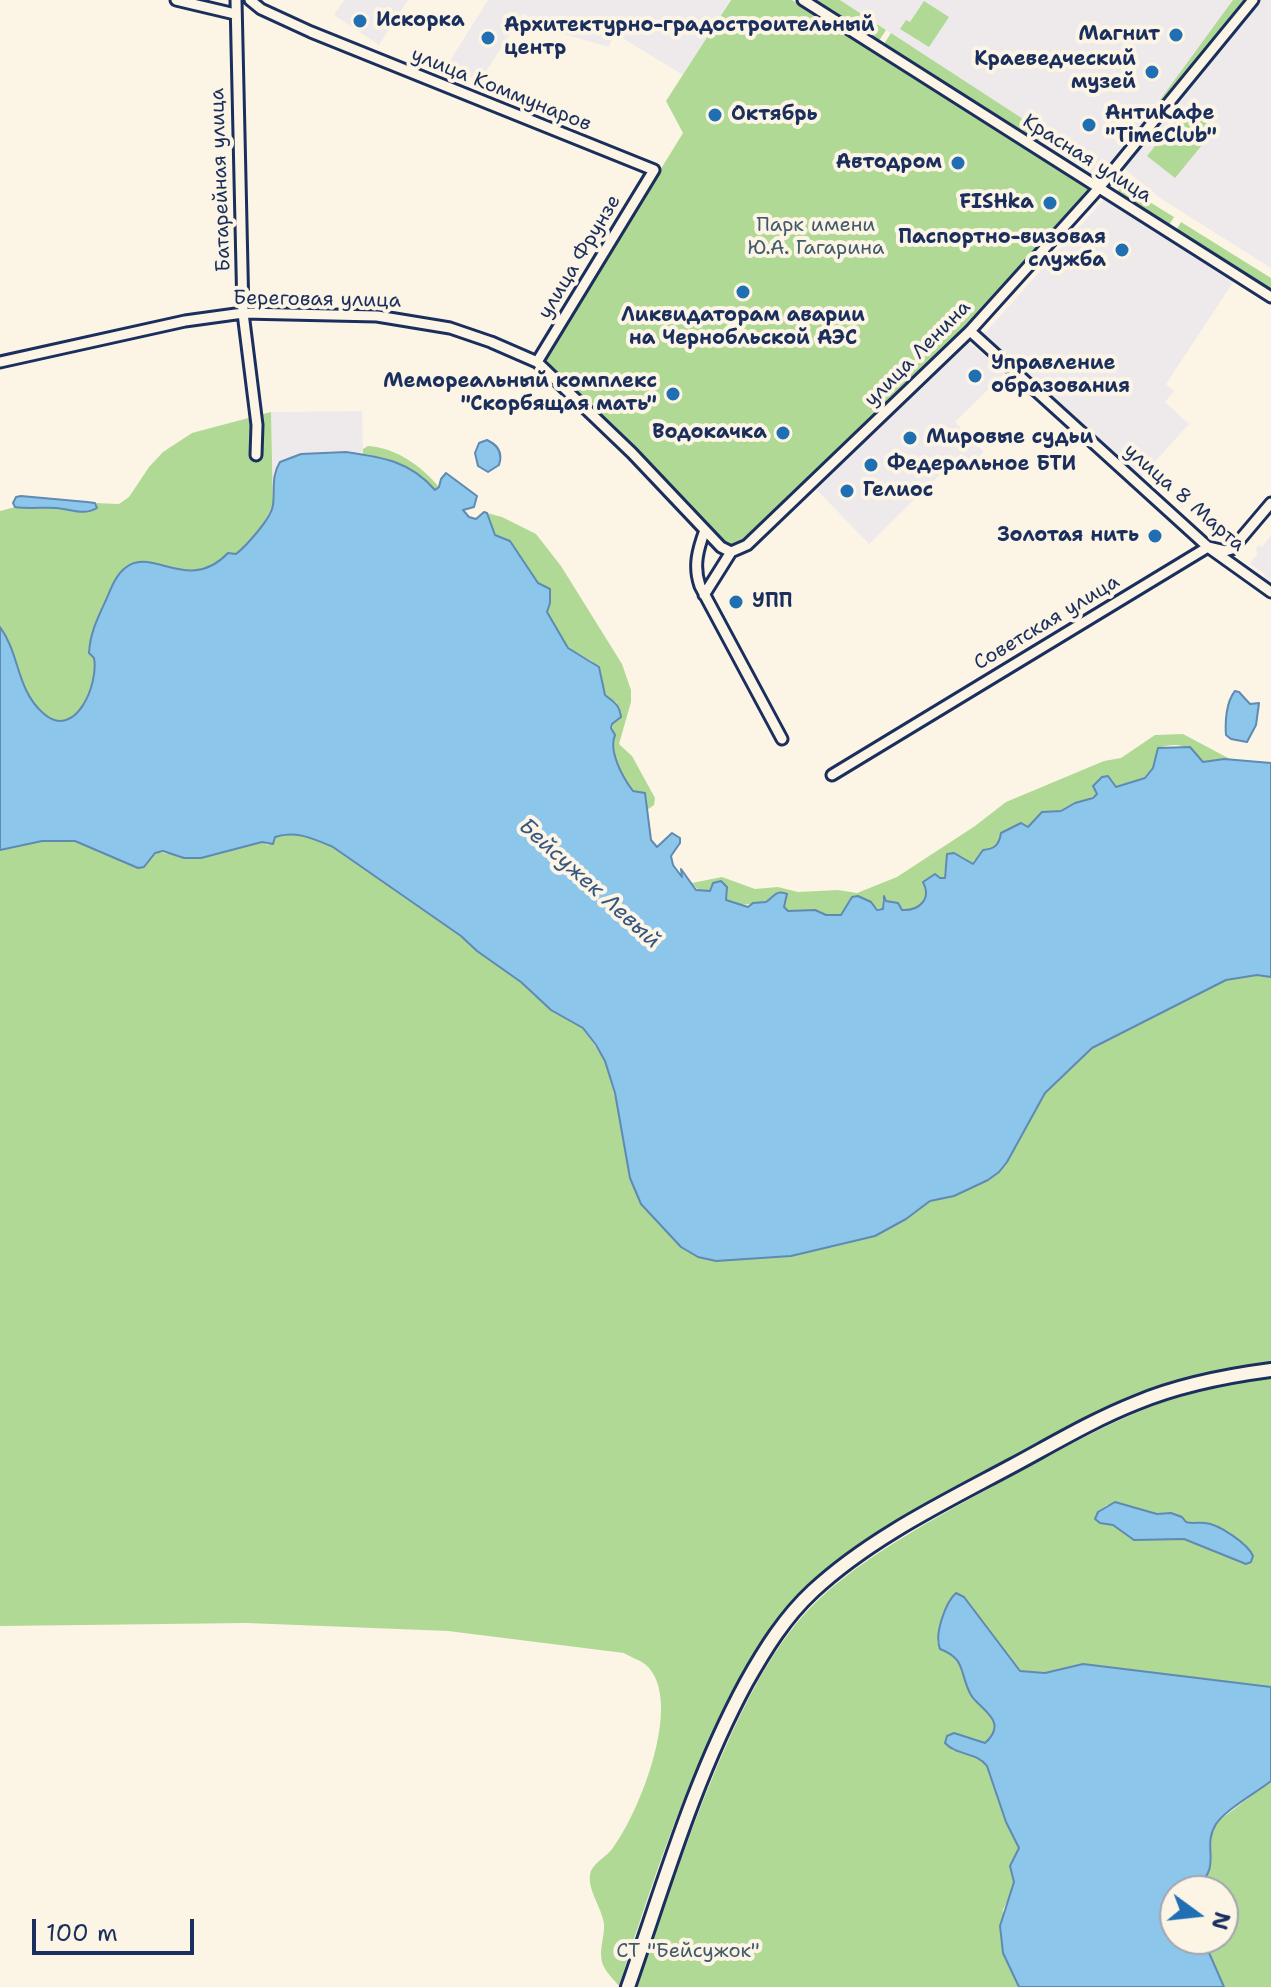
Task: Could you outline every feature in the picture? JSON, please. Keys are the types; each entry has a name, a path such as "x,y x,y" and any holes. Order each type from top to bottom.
{"street":[{"path":"176,0 235,14"},
{"name":"Батарейная улица","path":"236,0 243,313 257,425 256,455"},
{"name":"улица Коммунаров","path":"250,0 261,9 311,32 654,170"},
{"name":"Красная улица","path":"803,0 1271,297"},
{"name":"улица Ленина","path":"704,595 731,552 747,545 970,331 1099,188 1253,0"},
{"name":"улица Фрунзе","path":"537,362 654,170"},
{"name":"Береговая улица","path":"0,362 185,321 243,313 377,316 420,321 471,334 537,362 632,453 721,547 731,552"},
{"name":"улица 8 Марта","path":"970,331 1208,547 1271,592"},
{"name":"Советская улица","path":"832,775 1208,547 1225,551 1232,549 1271,503"},
{"path":"705,530 696,568 704,595 782,739"},
{"path":"628,1987 696,1789 716,1744 737,1700 775,1635 815,1589 895,1532 1100,1419 1178,1389 1271,1370"}],"shaded area":[{"path":"344,0 408,0 379,45 334,15"},
{"path":"488,0 730,1 683,75 614,33 609,47 567,35 523,14 480,81 446,67"},
{"path":"840,0 1250,0 1098,184 1085,176 1087,172 1037,140 1042,132"},
{"path":"1261,0 1271,0 1271,268 1160,198 1123,168"},
{"path":"1104,199 1234,281 1166,384 1174,391 1165,402 1189,424 1141,477 984,334"},
{"path":"966,339 1004,374 955,422 984,452 971,464 961,454 869,544 813,486"},
{"path":"362,411 363,454 339,453 277,468 273,481 271,412"},
{"path":"1271,535 1271,582 1250,564 1258,553 1255,550 1259,545 1262,547"}],"green space":[{"name":"Парк имени Ю.А. Гагарина","path":"731,0 792,0 1091,190 966,327 744,541 735,546 725,544 543,360 683,133 666,101"},
{"path":"808,0 840,0 886,30 877,44"},
{"path":"1233,0 1250,0 1153,117 1149,115"},
{"path":"924,1 949,17 929,47 900,29 906,20 910,22"},
{"path":"891,33 1043,132 1038,141 1088,172 1085,176 882,47"},
{"path":"1188,105 1216,128 1175,178 1147,156"},
{"path":"1122,185 1174,217 1168,227 1116,194"},
{"path":"1181,222 1271,278 1271,292 1175,232"},
{"path":"271,412 273,505 257,535 236,554 195,572 169,569 151,562 124,568 114,582 92,631 89,653 94,657 95,668 83,706 66,720 55,720 43,713 28,694 0,627 0,511 15,507 58,508 77,512 97,508 95,503 119,504 129,497 163,452 192,433"},
{"path":"368,446 389,450 408,459 439,487 435,491 412,470 393,461 363,454 363,449"},
{"path":"487,513 536,534 561,566 622,664 631,690 631,702 619,744 632,756 655,798 654,805 647,810 647,798 638,791 633,792 616,759 613,727 617,703 605,695 601,674 592,661 568,648 548,618 550,603 544,586 530,574 513,545 495,535"},
{"path":"1183,734 1230,759 1203,762 1184,746 1158,748 1153,768 1145,778 1116,787 1108,776 1096,789 1097,794 1062,811 1042,812 1029,827 1006,831 998,844 974,860 973,864 961,856 947,854 944,878 926,886 922,905 907,911 882,899 883,909 848,903 841,915 826,915 815,910 788,911 784,907 787,899 738,904 728,901 713,883 710,891 699,891 692,883 722,877 755,889 778,887 798,892 838,890 857,893 897,877 1006,802 1104,761 1121,758 1155,735"},
{"path":"296,834 333,847 375,874 521,982 551,1010 583,1028 605,1061 622,1122 630,1178 641,1204 716,1261 791,1256 906,1219 930,1201 954,1196 999,1172 1045,1093 1092,1048 1226,980 1257,975 1271,977 1271,1362 1186,1379 1101,1409 889,1525 811,1582 784,1611 762,1643 714,1729 669,1837 619,1986 602,1961 604,1924 590,1877 593,1868 610,1852 623,1832 654,1757 661,1704 657,1682 641,1662 624,1653 448,1631 247,1623 0,1626 0,850 42,841 65,840 201,858 262,842 268,845 275,837"},
{"name":"СТ \"Бейсужок\"","path":"1271,1376 1271,1687 1083,1664 1045,1673 1020,1671 964,1597 950,1599 937,1642 940,1649 959,1662 971,1696 994,1722 992,1735 985,1743 954,1733 952,1750 981,1759 987,1766 1006,1822 1019,1848 1010,1866 1014,1882 1003,1910 1003,1953 1019,1987 637,1987 692,1830 730,1737 775,1653 810,1608 831,1588 883,1550 1053,1454 1142,1410 1237,1381","holes":["1107,1505 1179,1516 1189,1523 1214,1525 1231,1538 1246,1564 1184,1539 1134,1540 1113,1525 1095,1519"]},
{"path":"1271,1781 1271,1987 1224,1987 1210,1955 1239,1955 1239,1875 1207,1875 1211,1837 1217,1822"}],"water":[{"path":"487,440 500,453 499,465 488,472 478,466 475,453 479,443"},
{"name":"Бейсужек Левый","path":"346,452 395,462 416,473 435,490 446,473 477,496 474,507 463,510 476,519 487,513 495,535 510,541 538,583 550,589 547,612 568,648 599,667 605,695 618,706 621,717 611,728 615,735 613,749 633,791 645,793 651,840 657,847 672,833 680,838 671,856 673,865 682,877 681,869 696,890 710,891 713,883 721,881 727,887 726,900 748,907 783,893 787,894 784,907 788,911 815,910 826,915 841,915 852,897 858,896 871,902 877,910 883,909 884,896 886,901 898,903 902,910 914,908 925,899 923,882 935,874 945,878 947,854 954,853 973,864 983,850 996,846 1001,833 1021,823 1028,827 1042,812 1061,811 1093,798 1097,794 1093,786 1102,777 1108,776 1116,787 1145,778 1153,768 1158,748 1190,747 1203,762 1224,759 1271,763 1271,977 1257,975 1226,980 1092,1048 1045,1093 1007,1162 988,1180 954,1196 930,1201 875,1236 791,1256 716,1261 698,1257 681,1247 641,1204 630,1178 615,1093 605,1061 583,1028 551,1010 521,982 461,936 333,847 305,836 290,834 275,837 273,844 262,842 201,858 184,858 163,851 155,853 144,867 138,868 75,841 42,841 0,850 0,627 34,704 55,720 65,720 75,715 93,682 94,658 89,653 97,619 116,579 125,568 135,562 146,562 199,570 213,565 228,553 236,554 258,532 271,511 274,478 280,462 301,454"},
{"path":"16,497 95,503 97,508 82,512 15,507"},
{"path":"1235,691 1250,704 1259,703 1256,725 1247,742 1226,735 1228,706"},
{"path":"1115,1502 1157,1514 1171,1513 1186,1522 1218,1527 1245,1546 1253,1556 1251,1562 1246,1564 1184,1539 1134,1540 1113,1525 1095,1519 1098,1512"},
{"path":"956,1593 964,1597 1020,1671 1045,1673 1083,1664 1271,1687 1271,1781 1216,1824 1210,1841 1207,1875 1159,1875 1159,1955 1210,1955 1224,1987 1019,1987 1003,1953 1000,1926 1014,1882 1010,1866 1019,1848 1006,1822 987,1766 978,1758 945,1743 947,1736 954,1733 985,1743 994,1728 990,1716 971,1695 959,1662 940,1649 938,1636 948,1604"}],"place":[{"name":"Искорка","path":"360,21"},
{"name":"Магнит","path":"1176,35"},
{"name":"Архитектурно-градостроительный центр","path":"488,38"},
{"name":"Краеведческий музей","path":"1152,72"},
{"name":"Октябрь","path":"715,115"},
{"name":"АнтиКафе \"TimeClub\"","path":"1089,125"},
{"name":"Автодром","path":"958,163"},
{"name":"FISHka","path":"1050,203"},
{"name":"Паспортно-визовая служба","path":"1122,250"},
{"name":"Ликвидаторам аварии на Чернобльской АЭС","path":"743,292"},
{"name":"Управление образования","path":"975,376"},
{"name":"Мемореальный комплекс \"Cкорбящая мать\"","path":"673,394"},
{"name":"Водокачка","path":"783,433"},
{"name":"Мировые судьи","path":"910,438"},
{"name":"Федеральное БТИ","path":"871,465"},
{"name":"Гелиос","path":"847,491"},
{"name":"Золотая нить","path":"1155,536"},
{"name":"УПП","path":"736,602"}]}
